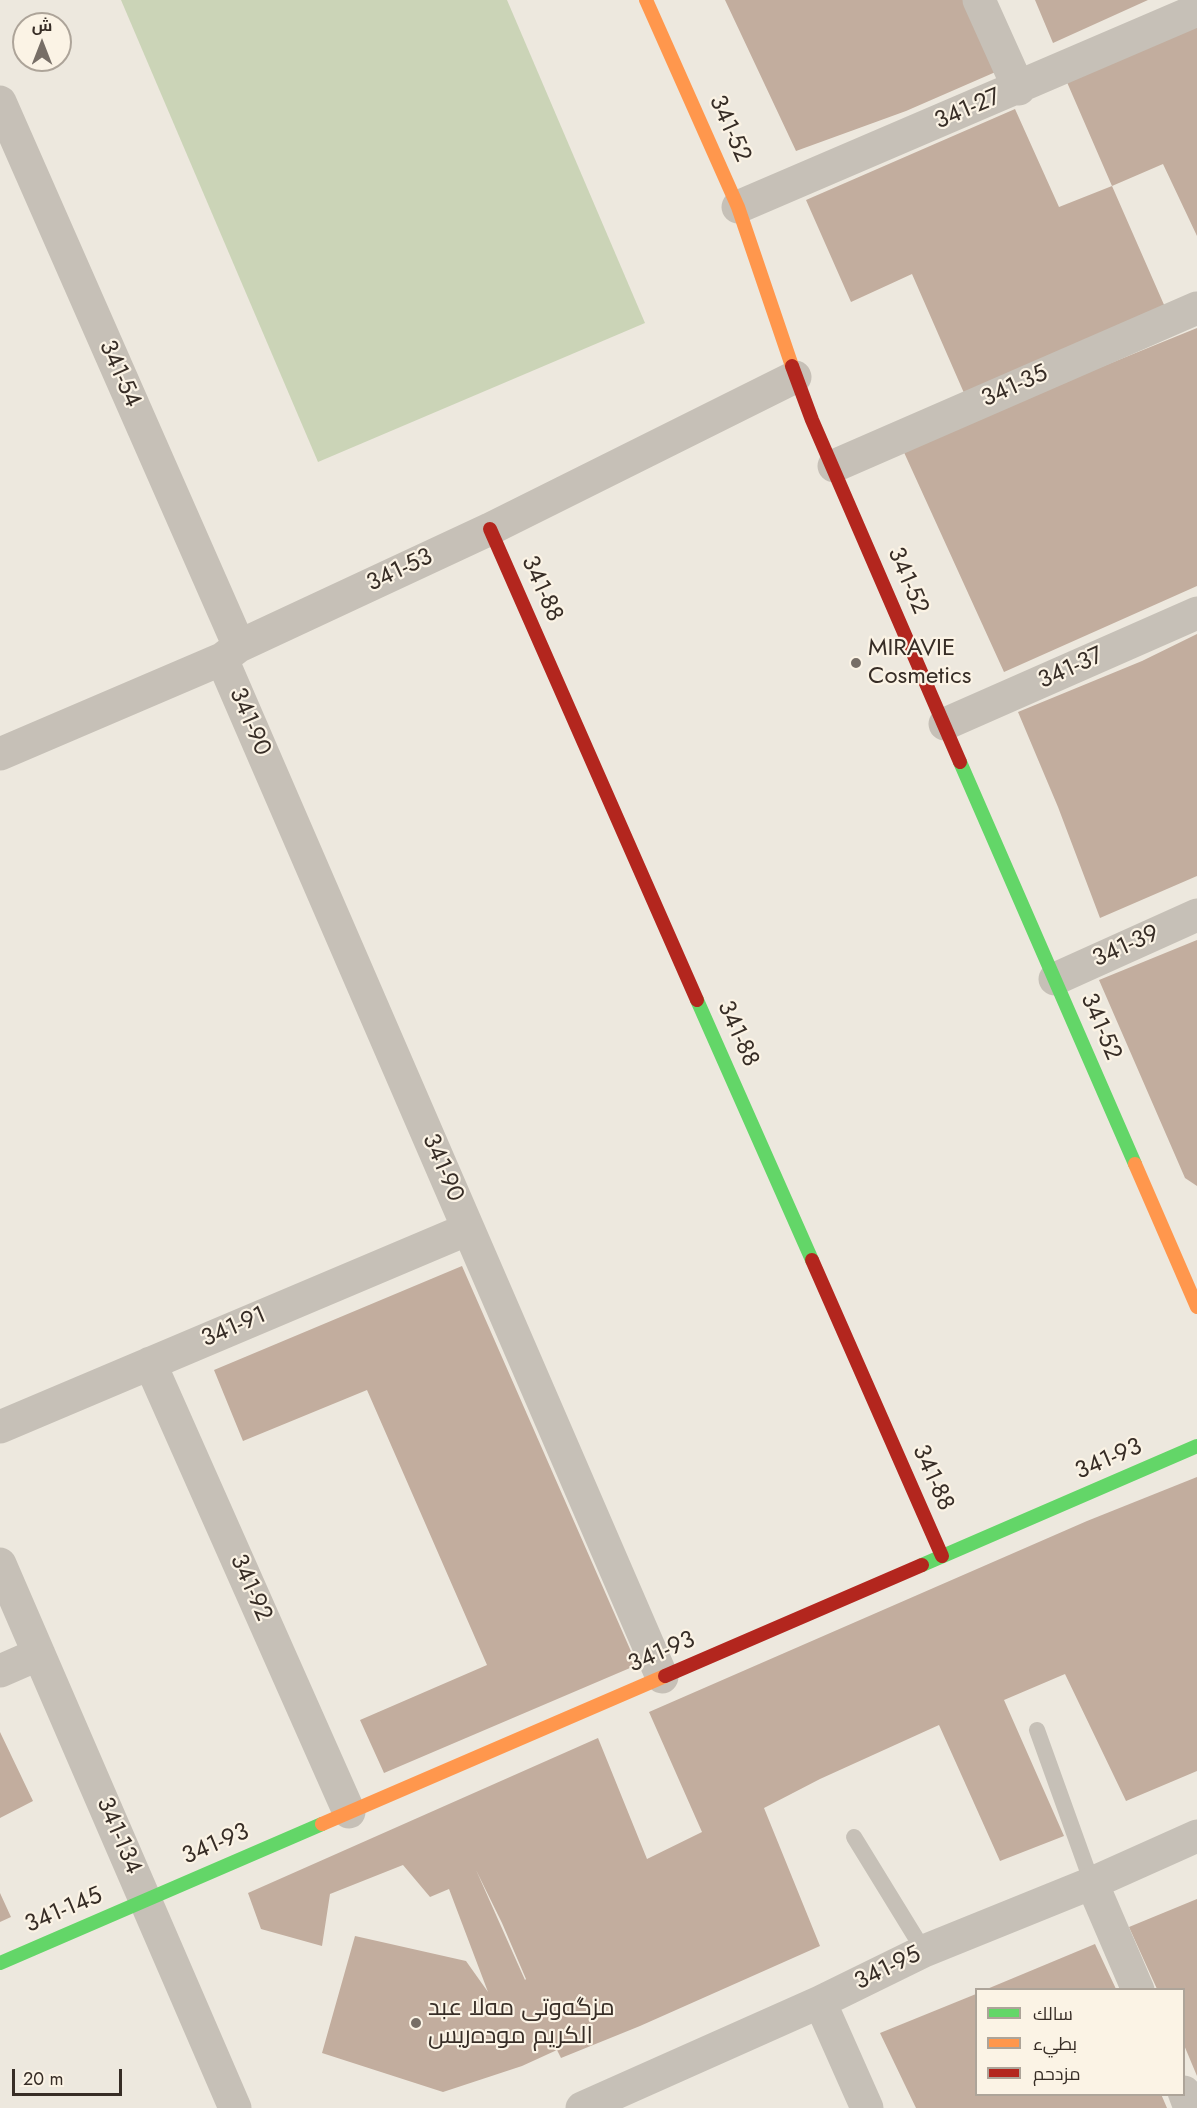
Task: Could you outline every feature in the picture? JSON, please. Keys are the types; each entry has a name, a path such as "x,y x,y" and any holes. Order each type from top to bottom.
{"street":[{"name":"341-52","path":"646,0 738,207 795,377 1197,1307"},
{"path":"979,0 1019,89"},
{"name":"341-27","path":"738,207 1019,89 1197,10"},
{"name":"341-54","path":"0,102 230,653"},
{"name":"341-35","path":"834,466 1197,308"},
{"name":"341-53","path":"0,754 230,653 490,529 795,377"},
{"name":"341-88","path":"490,529 942,1556"},
{"name":"341-37","path":"945,724 1197,613"},
{"name":"341-90","path":"230,653 468,1228 662,1677"},
{"name":"341-39","path":"1055,979 1197,915"},
{"name":"341-91","path":"0,1427 468,1228"},
{"name":"341-92","path":"150,1363 349,1812"},
{"name":"341-93","path":"146,1900 1197,1446"},
{"name":"341-134","path":"0,1564 236,2108"},
{"path":"0,1671 39,1654"},
{"name":"341-95","path":"582,2108 820,2002 924,1951 1092,1883 1197,1836"},
{"path":"1092,1883 1138,1988"},
{"name":"341-145","path":"0,1963 146,1900"},
{"path":"820,2002 867,2108"}],"lane":[{"path":"1037,1730 1092,1883"},
{"path":"854,1837 924,1951"}],"green space":[{"path":"121,0 507,0 645,323 318,462"}],"building":[{"path":"725,0 977,0 1007,67 906,111 796,151"},
{"path":"1035,0 1148,0 1053,43"},
{"path":"1197,26 1197,236 1163,164 1112,186 1066,80"},
{"path":"1015,109 1059,207 1112,186 1165,307 964,393 912,274 851,302 806,200"},
{"path":"1197,328 1197,586 1004,672 902,448"},
{"path":"1197,634 1197,876 1100,918 1058,807 1018,712 1142,661"},
{"path":"1197,940 1197,1186 1185,1178 1099,980"},
{"path":"462,1266 637,1665 384,1773 360,1720 487,1665 367,1390 243,1441 214,1370"},
{"path":"1197,1477 1197,1771 1126,1801 1065,1674 1004,1700 1064,1836 1000,1861 939,1725 820,1779 764,1808 820,1946 640,2026 561,2058 557,2050 522,2066 443,2092 322,2053 355,1936 466,1961 488,1992 449,1889 430,1897 403,1865 330,1894 322,1946 261,1929 248,1893 598,1738 647,1859 702,1832 649,1712 1087,1521","holes":["476,1870 526,1979 525,1980"]},
{"path":"0,1732 33,1801 0,1818"},
{"path":"0,1893 11,1917 0,1922"},
{"path":"1197,1899 1197,2076 1185,2047 1185,1988 1157,1988 1129,1927"},
{"path":"1095,1944 1116,1988 989,1988"},
{"path":"975,1994 975,2096 1162,2096 1167,2108 916,2108 880,2033"}],"traffic: fast":[{"path":"960,762 1135,1164"},
{"path":"697,1000 812,1260"},
{"path":"922,1565 1197,1446"},
{"path":"0,1963 322,1824"}],"traffic: slow":[{"path":"646,0 738,207 792,366"},
{"path":"1135,1164 1197,1307"},
{"path":"322,1824 665,1676"}],"traffic: jam":[{"path":"792,366 812,420 960,762"},
{"path":"490,529 697,1000"},
{"path":"812,1260 942,1556"},
{"path":"665,1676 922,1565"}],"place":[{"name":"MIRAVIE Cosmetics","path":"856,663"},
{"name":"مزگه‌وتی مه‌لا عبد الكريم موده‌ریس","path":"416,2023"}]}
